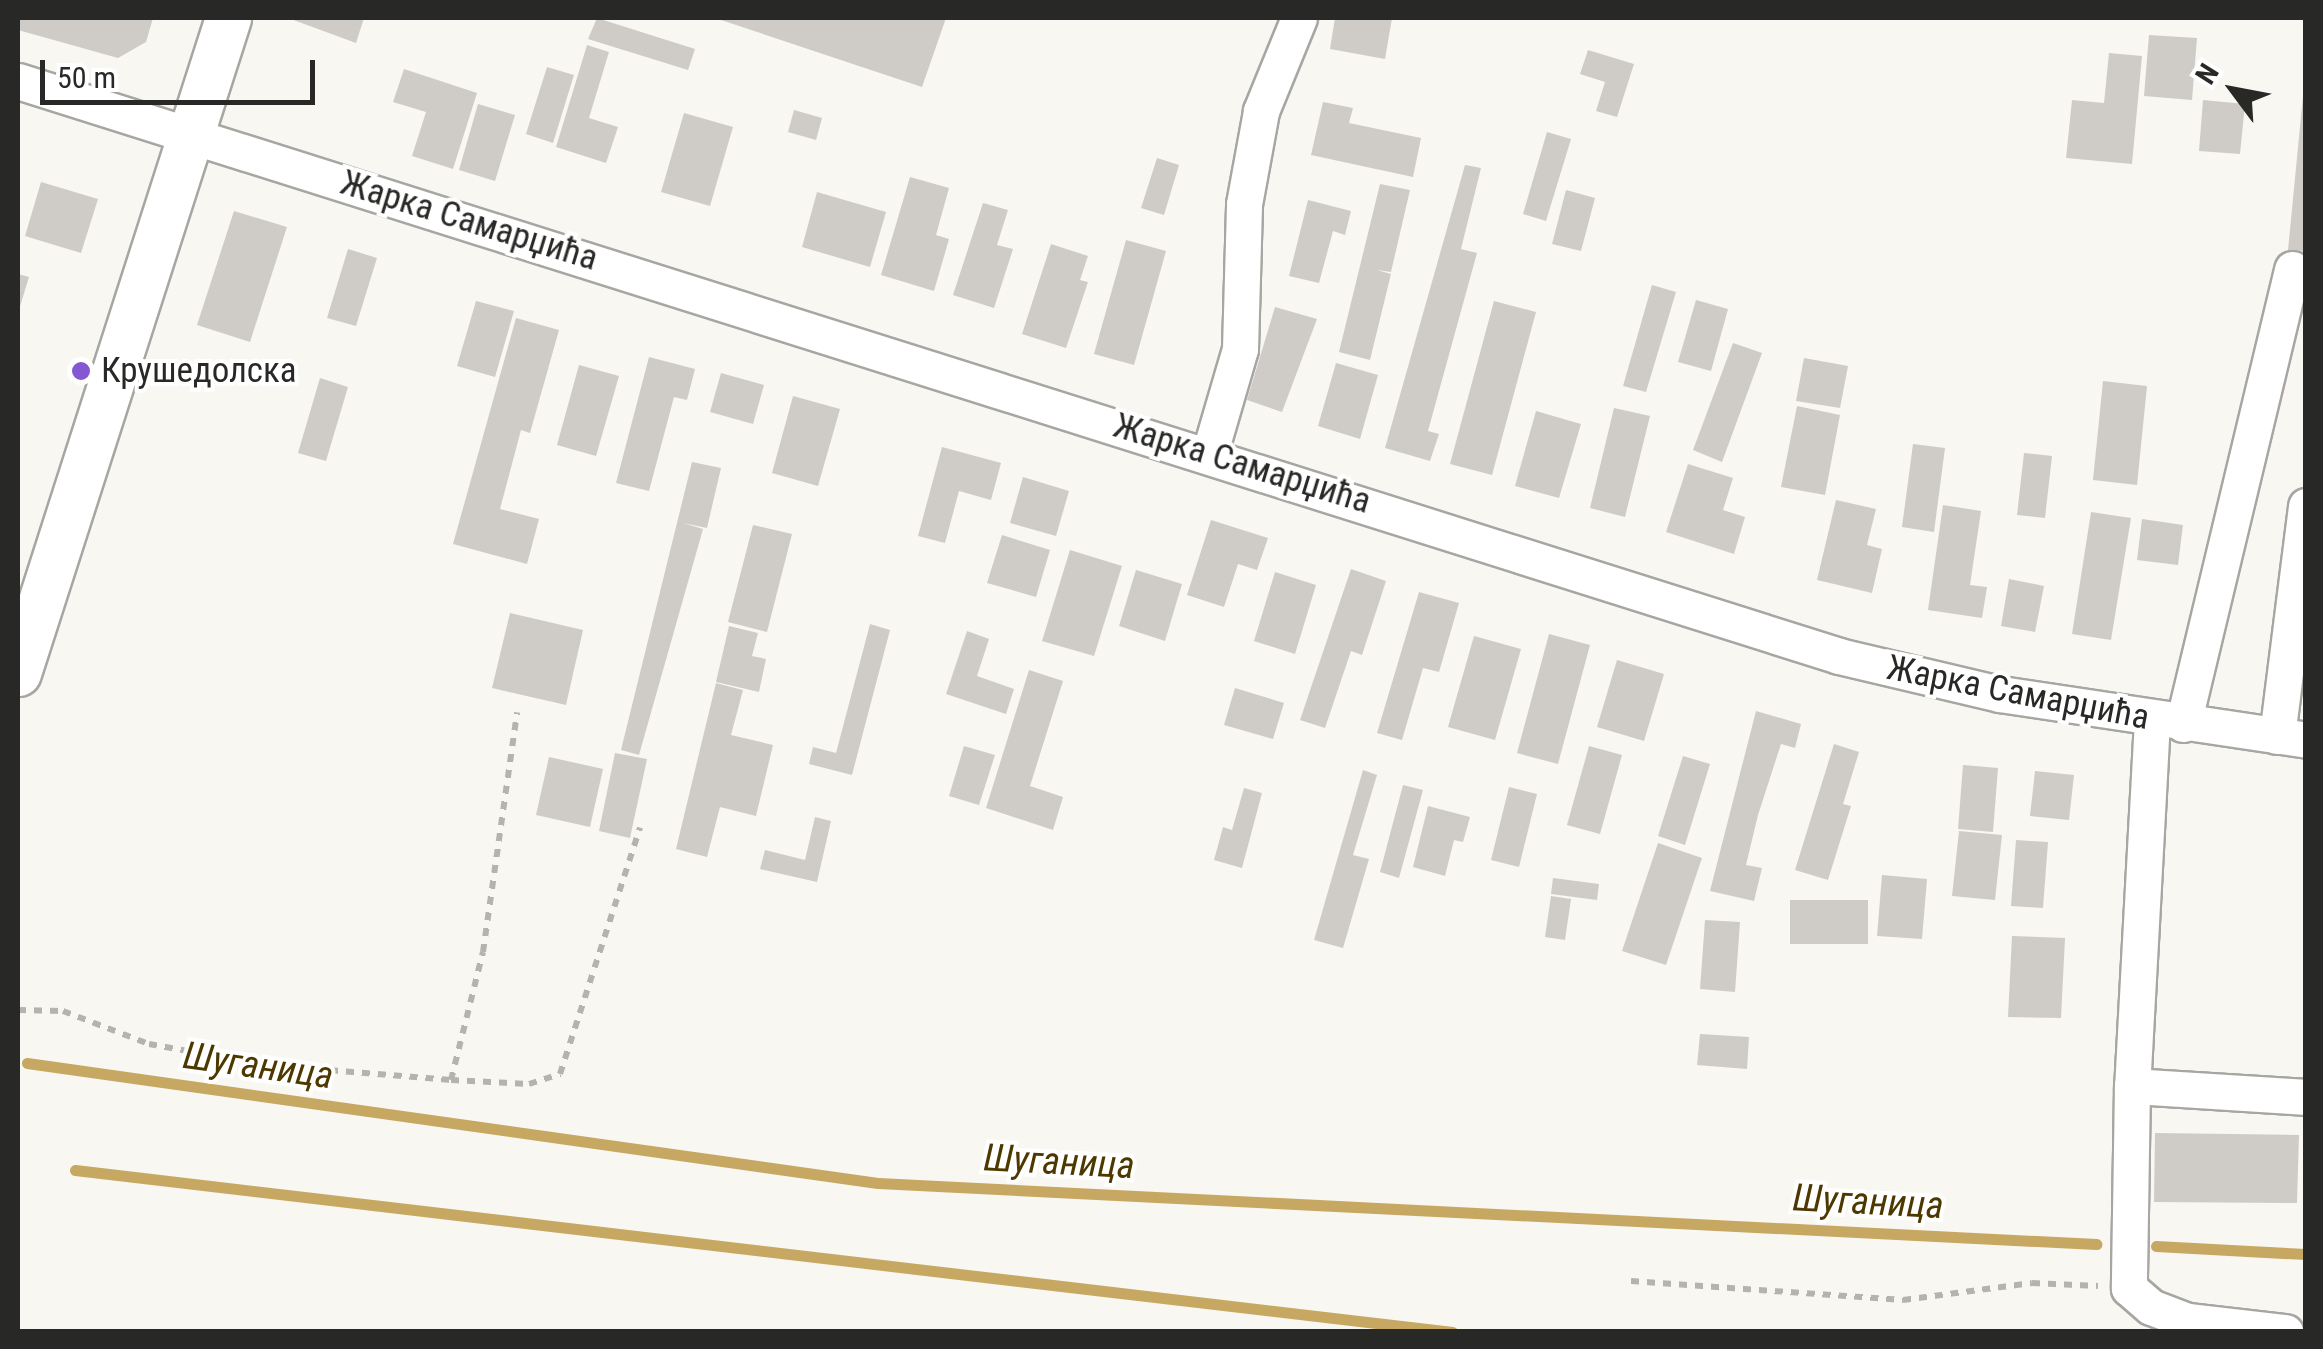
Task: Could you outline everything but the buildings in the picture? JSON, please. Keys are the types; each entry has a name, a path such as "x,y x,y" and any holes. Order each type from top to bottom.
{"main road":[{"path":"18,673 228,18"}],"street":[{"path":"1210,454 1240,349 1244,204 1258,126 1299,18"},
{"path":"18,81 190,134"},
{"name":"Жарка Самарџића","path":"190,134 1839,656 2168,722 2291,738"},
{"path":"2285,1332 2188,1320 2152,1307 2129,1288 2132,1086 2168,722 2292,269"},
{"path":"2291,738 2306,506"},
{"path":"2132,1086 2306,1096"}],"path":[{"path":"451,1080 487,933 517,712"},
{"path":"18,1010 63,1011 148,1044 266,1065 529,1084 560,1074 640,828"},
{"path":"1630,1281 1903,1300 2032,1283 2129,1288"}],"waterway":[{"name":"Шуганица","path":"27,1063 878,1183 2096,1244"},
{"path":"75,1170 1453,1332"},
{"name":"Шуганица","path":"2156,1246 2306,1254"}],"place":[{"name":"Крушедолска","path":"81,371"}]}
